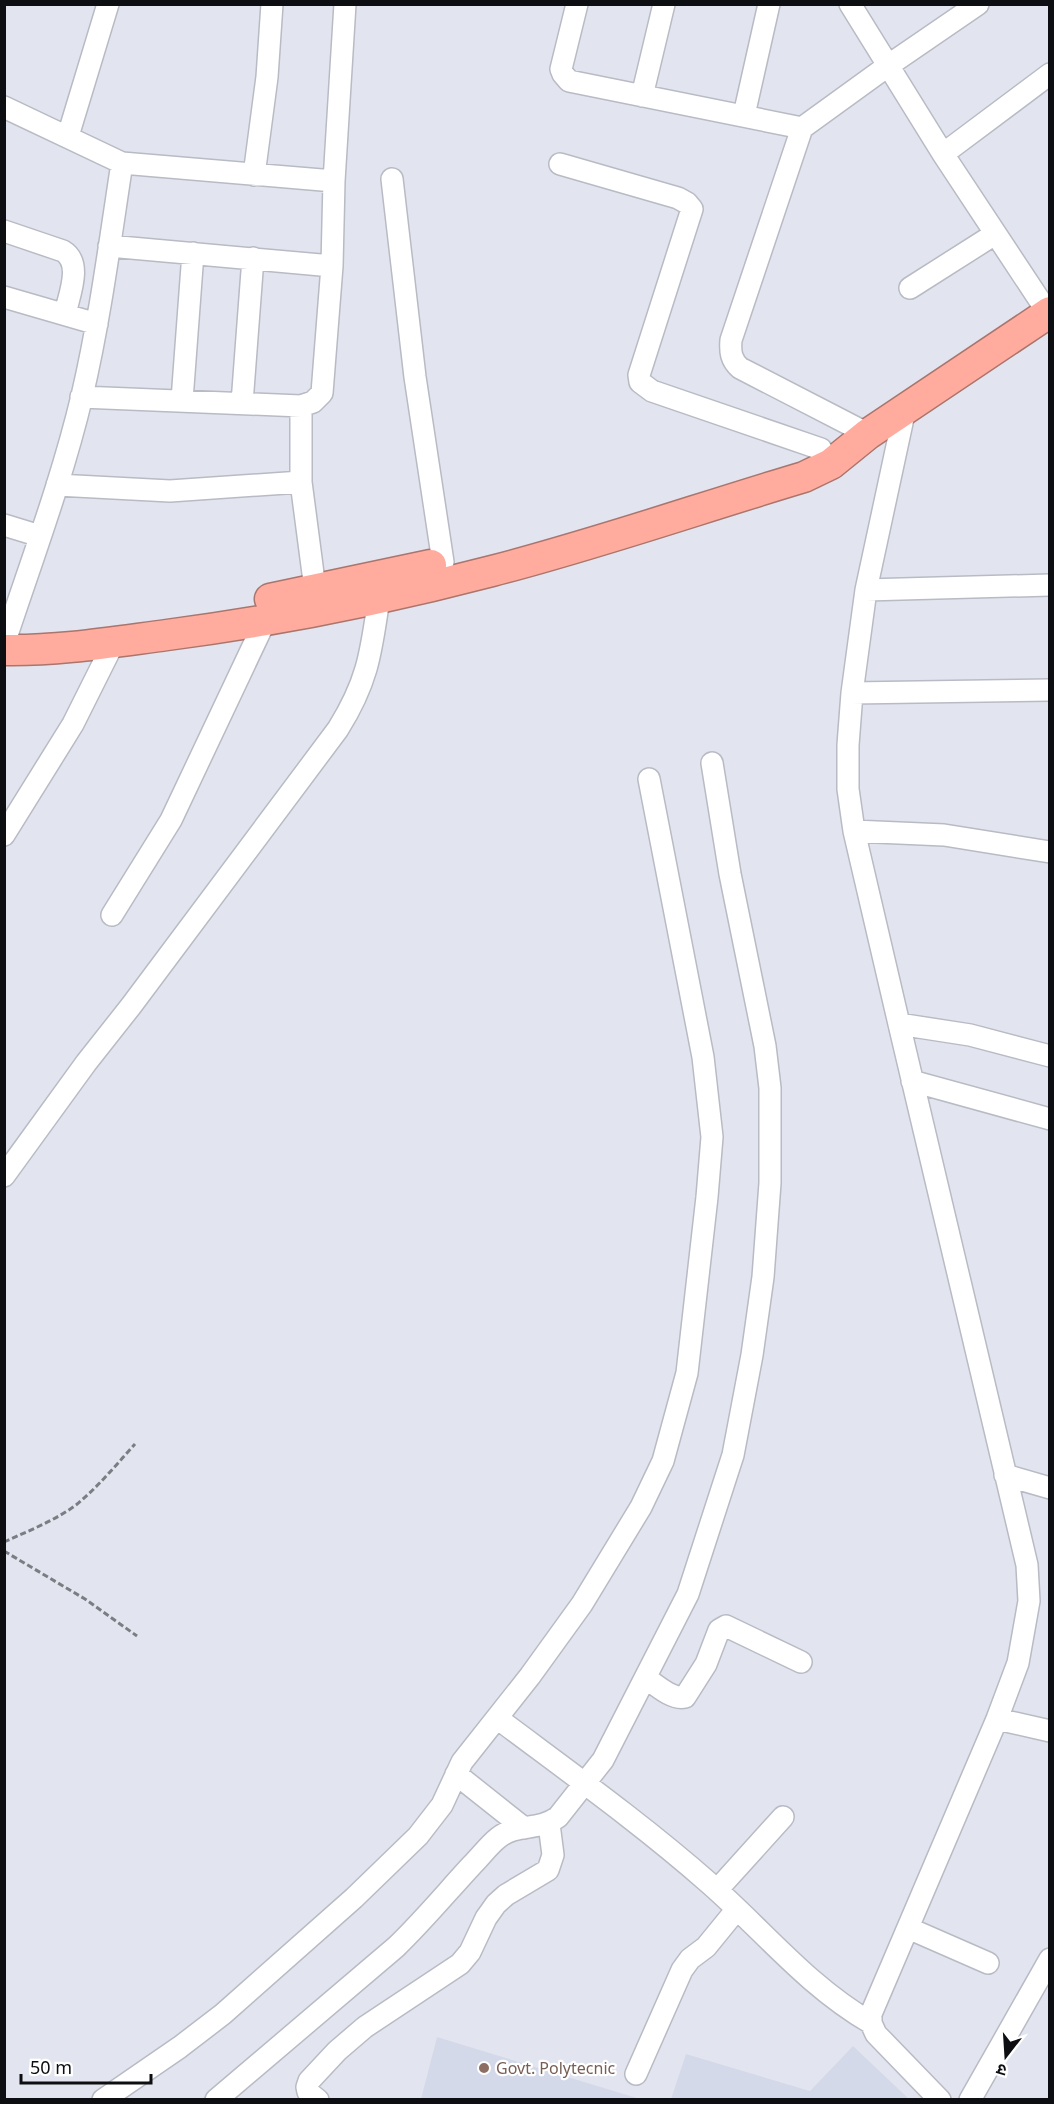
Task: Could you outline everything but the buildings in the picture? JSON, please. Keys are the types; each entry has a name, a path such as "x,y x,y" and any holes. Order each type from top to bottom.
{"highway":[{"path":"6,638 262,600 379,598 494,571 804,477 831,464 860,440 1048,313"},
{"path":"6,638 114,642 266,621 316,600 443,562 489,551 821,449 860,440"}],"street":[{"path":"68,136 108,4"},
{"path":"254,175 267,77 272,4"},
{"path":"81,397 301,406 313,402 322,393 332,266 334,182 345,4"},
{"path":"577,4 561,69 566,78 574,83 802,128"},
{"path":"642,96 664,4"},
{"path":"744,116 770,4"},
{"path":"850,4 943,154 1048,313"},
{"path":"860,440 740,369 733,362 730,351 731,340 802,128 978,4"},
{"path":"943,154 1050,74"},
{"path":"4,107 122,163 334,182"},
{"path":"6,638 57,485 81,397 97,324 122,163"},
{"path":"560,164 678,198 687,202 692,209 639,375 640,382 652,391 821,449"},
{"path":"392,178 415,377 443,562"},
{"path":"4,231 63,251 70,256 74,263 74,271 65,314"},
{"path":"910,288 995,234"},
{"path":"109,246 332,266"},
{"path":"182,400 193,253"},
{"path":"243,403 253,258"},
{"path":"4,297 97,324"},
{"path":"301,406 301,482 316,600"},
{"path":"905,409 866,590 852,693 848,745 848,789 854,831 1027,1565 1029,1601 1018,1663 997,1719 873,2007 871,2023 876,2034 940,2100"},
{"path":"57,485 170,491 301,482"},
{"path":"4,525 40,536"},
{"path":"866,590 1050,585"},
{"path":"4,1176 86,1063 338,729 354,704 368,667 379,598"},
{"path":"112,915 171,820 266,621"},
{"path":"4,835 73,724 114,642"},
{"path":"852,693 1050,690"},
{"path":"216,2100 396,1947 496,1839 514,1829 549,1824 558,1817 603,1760 688,1594 733,1455 752,1355 763,1277 770,1183 770,1088 765,1046 730,874 712,762"},
{"path":"103,2100 223,2014 354,1898 418,1836 442,1805 456,1774 469,1753 582,1604 641,1507 663,1461 687,1373 712,1137 703,1057 649,778"},
{"path":"854,831 944,835 1050,852"},
{"path":"899,1024 970,1035 1050,1056"},
{"path":"912,1081 1050,1119"},
{"path":"1005,1475 1050,1488"},
{"path":"646,1678 674,1696 685,1697 706,1664 719,1630 726,1626 801,1662"},
{"path":"497,1718 586,1784 717,1890 824,1992 871,2023"},
{"path":"997,1719 1050,1731"},
{"path":"456,1774 524,1828"},
{"path":"717,1890 783,1817"},
{"path":"318,2100 308,2092 307,2086 312,2076 337,2051 365,2027 460,1964 470,1952 486,1918 496,1904 548,1870 553,1855 549,1824"},
{"path":"636,2074 681,1970 690,1959 706,1947 737,1909"},
{"path":"908,1928 988,1963"},
{"path":"970,2100 1050,1959"}],"path":[{"path":"4,1542 47,1522 75,1505 97,1487 135,1444"},
{"path":"4,1551 67,1587 137,1636"}],"shaded area":[{"name":"Govt. Polytecnic","path":"437,2037 640,2099 421,2099"},
{"path":"853,2046 909,2099 671,2099 686,2054 810,2091"}],"place":[{"name":"Govt. Polytecnic","path":"484,2068"}]}
